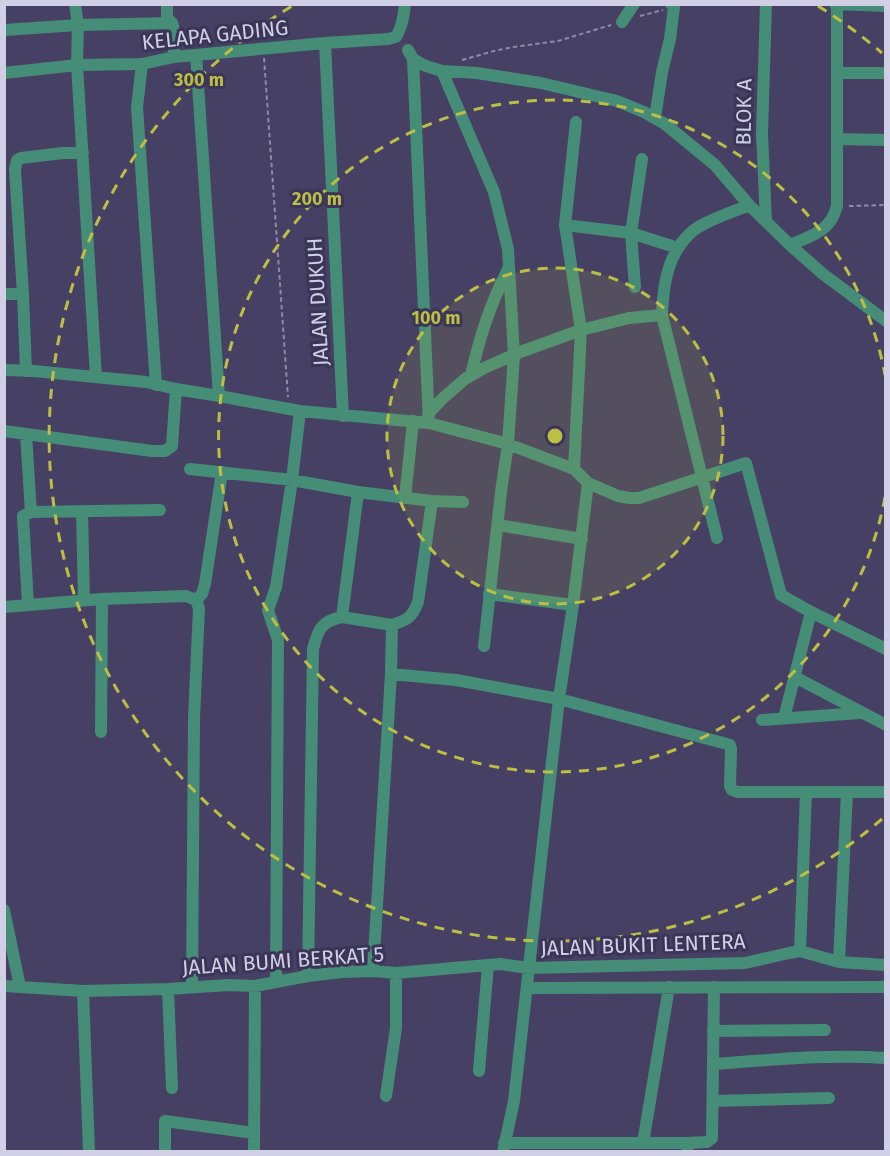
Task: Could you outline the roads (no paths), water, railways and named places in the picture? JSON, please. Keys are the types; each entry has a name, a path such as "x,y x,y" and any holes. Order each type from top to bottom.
{"street":[{"path":"75,4 78,25 77,65 96,377"},
{"path":"166,4 167,18 172,23 174,57"},
{"name":"KELAPA GADING","path":"4,73 77,65 142,64 174,57 325,42 388,39 396,37 401,29 405,4"},
{"path":"622,22 634,4"},
{"name":"BLOK A","path":"766,4 762,134 766,221"},
{"path":"790,245 824,229 837,206 837,5 885,6"},
{"path":"656,118 662,72 670,39 673,6"},
{"path":"4,30 78,25 172,23"},
{"name":"JALAN DUKUH","path":"325,42 343,416"},
{"path":"196,55 219,396"},
{"path":"428,418 410,55 423,65 442,71 477,73 541,83 616,101 656,118 715,165 749,206 790,245 885,321"},
{"path":"142,64 137,107 156,385"},
{"path":"442,71 494,192 508,249 514,355 508,444 484,646"},
{"path":"837,72 885,73"},
{"path":"574,469 580,330 566,225 576,122"},
{"path":"837,140 885,140"},
{"path":"26,371 23,294 11,201 17,160 63,153 83,153"},
{"path":"635,287 631,233 642,159"},
{"path":"717,538 662,315 664,284 669,263 678,248 694,230 749,206"},
{"path":"566,225 631,233 678,248"},
{"path":"471,375 478,342 487,316 509,267"},
{"path":"4,294 23,294"},
{"path":"428,418 442,399 465,379 514,355 580,330 629,318 662,315"},
{"path":"4,370 146,382 294,410 343,416 413,421 428,418 508,444 574,469 588,483 622,497 639,498 746,463 781,595 885,649"},
{"path":"4,431 165,451 172,446 176,389"},
{"path":"276,982 278,640 268,610 276,587 292,480 294,410"},
{"path":"405,498 413,421"},
{"path":"26,434 31,512"},
{"path":"190,469 292,480 405,498 463,502"},
{"path":"196,600 202,594 205,584 222,472"},
{"path":"588,483 559,699 514,1101 503,1147 619,1147 643,1143 687,1147 707,1142 712,1138 714,987"},
{"path":"342,617 358,492"},
{"path":"308,976 313,649 318,631 330,619 342,617 392,625 413,614 418,602 432,501"},
{"path":"28,605 23,516 31,512 160,510"},
{"path":"82,511 84,600"},
{"path":"498,525 582,539"},
{"path":"489,594 573,605"},
{"path":"4,607 102,599 186,596 196,600 199,608 194,718 192,986"},
{"path":"101,732 102,599"},
{"path":"783,718 811,612"},
{"path":"373,971 392,625"},
{"path":"391,674 456,680 559,699 727,744 731,749 730,786 738,792 885,792"},
{"path":"795,677 885,725"},
{"path":"762,720 860,713"},
{"path":"800,951 806,792"},
{"path":"839,962 847,792"},
{"path":"4,910 20,987"},
{"name":"JALAN BUKIT LENTERA","path":"528,968 745,963 800,951 839,962 885,965"},
{"name":"JALAN BUMI BERKAT 5","path":"4,986 83,991 168,989 192,986 255,986 342,972 396,973 500,964 528,968"},
{"path":"479,1071 488,965"},
{"path":"386,1096 396,1028 396,973"},
{"path":"254,1152 255,986"},
{"path":"643,1143 669,987"},
{"path":"527,988 885,987"},
{"path":"168,989 172,1088"},
{"path":"83,991 89,1152"},
{"path":"713,1031 825,1030"},
{"path":"713,1064 798,1059 885,1058"},
{"path":"712,1101 829,1098"},
{"path":"165,1152 165,1121 254,1133"}]}
